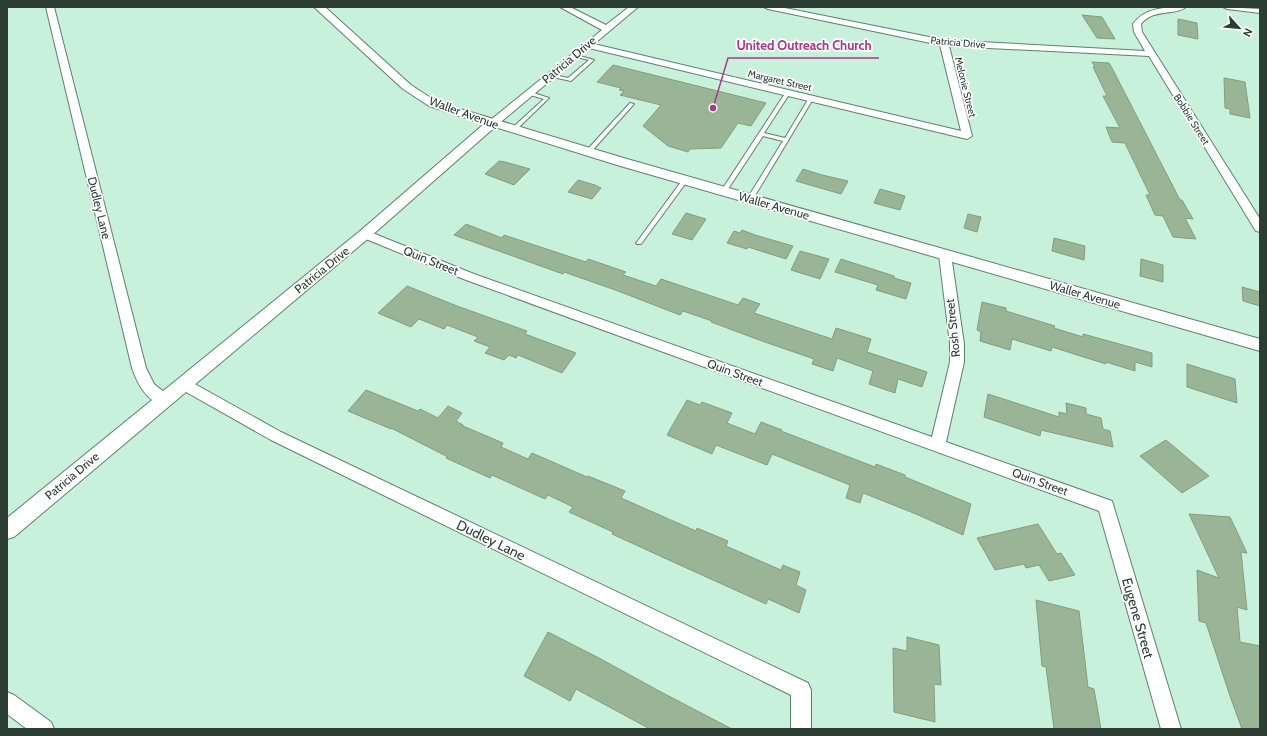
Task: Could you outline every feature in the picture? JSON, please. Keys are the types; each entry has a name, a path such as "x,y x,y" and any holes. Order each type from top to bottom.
{"street":[{"name":"Dudley Lane","path":"50,7 137,361 143,381 149,389 164,400"},
{"name":"Waller Avenue","path":"319,7 395,76 421,97 447,110 750,199 1260,345"},
{"path":"564,7 607,29"},
{"name":"Patricia Drive","path":"7,530 365,234 492,124 634,7"},
{"name":"Patricia Drive","path":"768,7 944,43 1152,54"},
{"name":"Bobbie Street","path":"1182,7 1151,14 1139,21 1137,27 1152,54 1260,228"},
{"path":"1227,7 1260,10"},
{"name":"Melonie Street","path":"944,43 967,136"},
{"name":"Margaret Street","path":"587,45 967,136"},
{"name":"Quin Street","path":"365,234 470,277 1106,506"},
{"name":"Rosh Street","path":"937,446 957,362 957,344 944,255"},
{"name":"Dudley Lane","path":"184,384 276,436 801,690 801,729"},
{"name":"Eugene Street","path":"1106,506 1170,729"},
{"path":"7,702 44,729"}],"lane":[{"path":"550,76 569,80 592,60 575,55"},
{"path":"513,130 547,98 529,93"},
{"path":"724,191 788,93"},
{"path":"750,199 811,98"},
{"path":"588,152 632,104"},
{"path":"761,134 786,140"},
{"path":"639,243 685,180"}],"building":[{"path":"1082,15 1102,17 1115,39 1097,38"},
{"path":"1178,19 1197,23 1198,39 1178,35"},
{"path":"1092,62 1109,63 1112,68 1180,200 1182,200 1193,219 1185,218 1196,239 1173,237 1163,216 1155,215 1146,195 1150,195 1125,143 1112,142 1106,127 1120,128 1103,96 1107,96"},
{"path":"613,65 766,103 751,126 738,123 721,148 690,149 688,152 668,146 643,126 661,105 620,95 624,91 619,90 621,88 597,82"},
{"path":"1224,78 1245,82 1250,118 1230,114 1230,109 1225,108"},
{"path":"499,161 530,169 514,185 485,174"},
{"path":"803,169 848,181 841,194 796,181"},
{"path":"578,180 601,188 592,199 568,192"},
{"path":"880,189 905,196 900,210 874,203"},
{"path":"686,213 706,219 692,240 672,234"},
{"path":"968,214 981,217 977,232 964,228"},
{"path":"466,224 502,238 504,235 586,262 588,259 626,272 623,275 656,286 661,279 738,305 743,298 760,304 754,313 832,339 836,328 871,339 867,352 927,372 922,387 898,379 895,393 869,384 873,371 837,358 833,371 812,364 814,359 711,322 712,321 683,311 680,315 618,291 564,272 563,274 454,235"},
{"path":"742,230 793,246 786,259 748,247 747,249 727,243 734,231 740,233"},
{"path":"1054,238 1085,246 1084,260 1052,251"},
{"path":"800,251 829,259 820,279 791,270"},
{"path":"841,259 911,283 906,299 876,290 878,285 835,272"},
{"path":"1141,259 1163,265 1163,282 1140,276"},
{"path":"407,286 527,331 525,334 576,353 562,373 518,355 516,358 509,355 504,360 485,353 490,347 474,341 478,337 447,325 444,329 419,319 411,327 378,313"},
{"path":"1242,287 1260,292 1260,306 1243,301"},
{"path":"982,302 1006,308 1006,311 1055,326 1054,328 1083,337 1083,334 1152,353 1152,367 1135,362 1135,371 1106,362 1106,364 1052,347 1051,351 1012,339 1010,350 980,341 981,332 977,330"},
{"path":"1187,364 1235,379 1237,403 1187,387"},
{"path":"366,390 418,411 420,409 438,418 448,406 462,413 456,421 463,426 503,443 501,447 528,459 532,453 587,477 588,476 625,491 621,498 696,531 697,528 728,541 726,546 781,570 783,565 800,572 796,585 806,590 799,613 768,599 766,604 612,534 613,532 569,512 573,507 548,495 545,499 492,475 490,478 446,458 448,457 391,428 348,411"},
{"path":"988,394 1059,417 1059,412 1067,414 1066,403 1086,408 1086,414 1101,418 1103,429 1110,431 1113,447 1041,430 1040,436 984,417"},
{"path":"687,400 700,405 702,402 732,413 727,423 755,434 761,422 875,467 876,464 905,475 905,477 971,504 963,535 863,493 860,503 846,498 850,485 772,454 767,465 716,445 712,454 667,435"},
{"path":"1166,440 1209,476 1182,493 1140,456"},
{"path":"1189,514 1230,517 1247,553 1241,552 1247,610 1237,607 1240,642 1260,646 1260,729 1242,729 1206,623 1199,621 1197,570 1219,578"},
{"path":"1038,524 1057,554 1061,553 1075,575 1049,581 1039,565 1026,568 1024,564 995,570 977,538"},
{"path":"1036,600 1079,611 1088,687 1094,689 1101,729 1054,729 1046,667 1042,666"},
{"path":"548,632 732,729 650,729 576,689 570,701 524,676"},
{"path":"907,637 939,645 941,685 934,684 935,722 894,712 893,648 907,651"}],"place":[{"name":"United Outreach Church","path":"713,108"}]}
